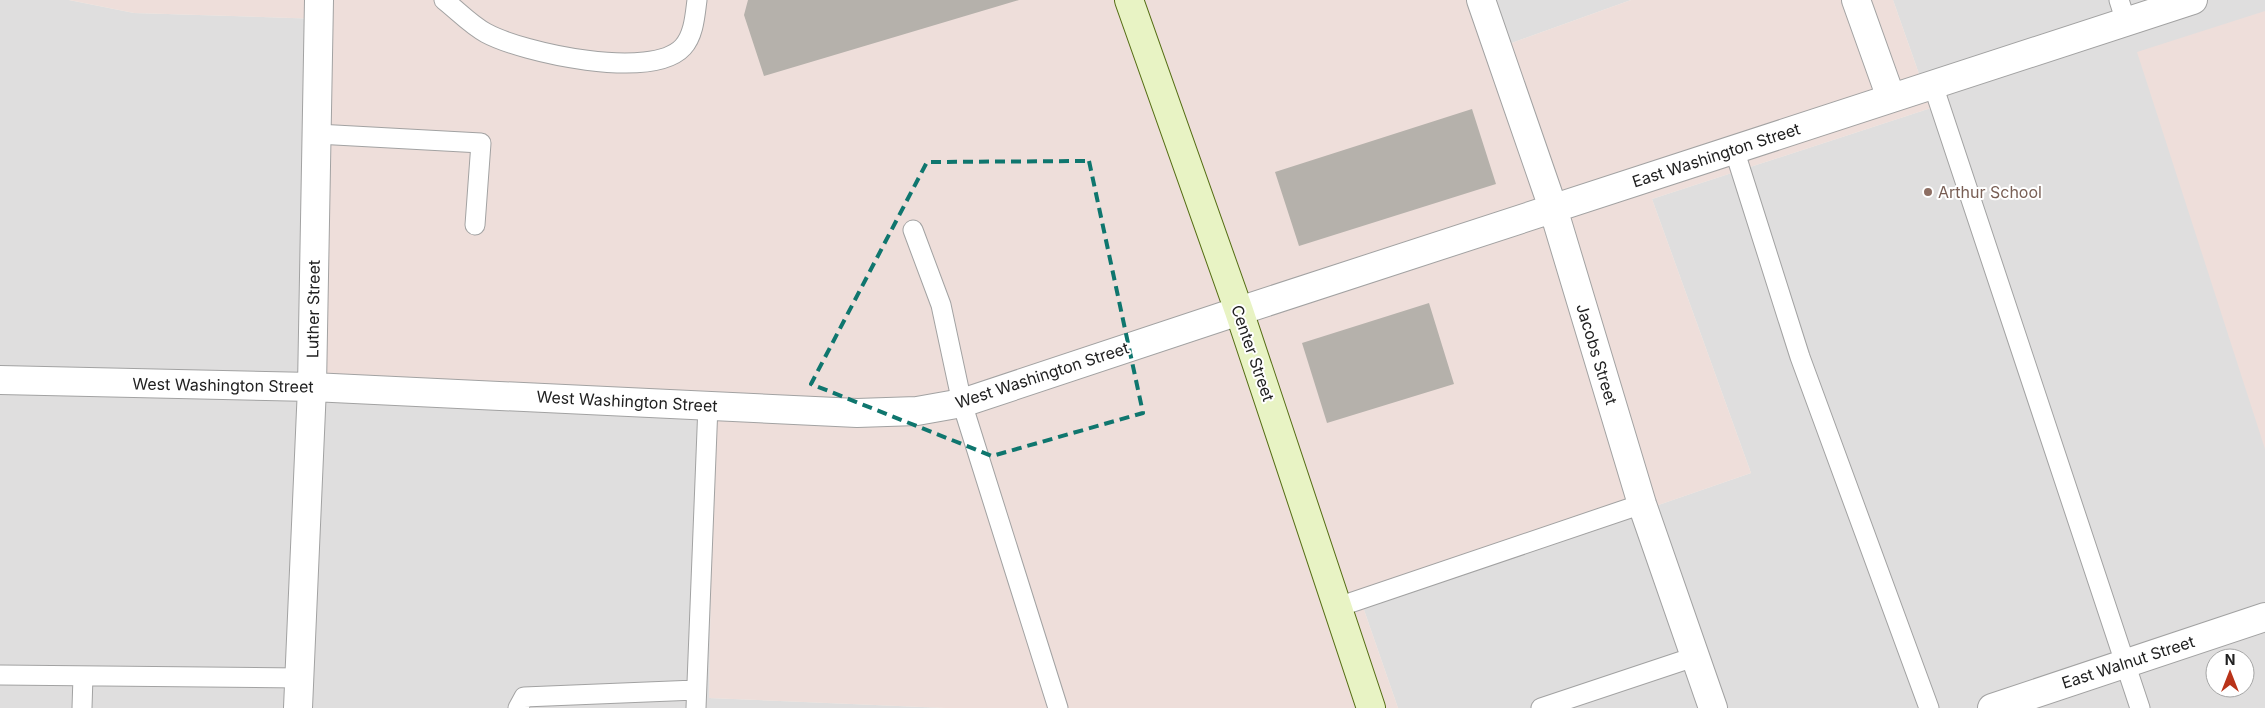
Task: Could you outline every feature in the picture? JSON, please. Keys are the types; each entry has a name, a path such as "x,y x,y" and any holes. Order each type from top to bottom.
{"main road":[{"name":"Center Street","path":"1134,1 1371,708"}],"street":[{"name":"Luther Street","path":"298,708 312,387 320,0"},
{"name":"Jacobs Street","path":"1481,0 1553,208 1642,504 1713,708"},
{"path":"1856,0 1891,98"},
{"name":"East Washington Street","path":"1239,310 1933,85 2122,11 2193,0"},
{"name":"West Washington Street","path":"0,380 312,387 858,413 917,410 962,403 1239,310"},
{"name":"East Walnut Street","path":"1992,708 2265,617"}],"lane":[{"path":"444,0 486,33 540,52 585,60 617,63 666,59 684,46 694,25 697,0"},
{"path":"1933,85 2140,708"},
{"path":"317,134 481,143 475,225"},
{"path":"1734,149 1800,357 1929,708"},
{"path":"913,230 941,305 962,403 1058,708"},
{"path":"518,708 524,697 696,699 708,405"},
{"path":"1338,607 1642,504"},
{"path":"1541,708 1696,656"},
{"path":"0,675 300,678"},
{"path":"82,708 83,676"}],"highlighted area":[{"path":"1089,161 1143,413 992,456 811,384 927,162"}],"shaded area":[{"path":"0,0 69,0 134,13 323,19 715,410 709,698 946,708 0,708"},
{"path":"69,0 1495,0 1509,44 1631,0 1893,0 1931,108 1652,199 1751,473 1363,607 1398,708 946,708 709,698 714,410 315,394 323,19 134,13"},
{"path":"1495,0 1631,0 1509,44"},
{"path":"1893,0 2265,0 2265,708 1398,708 1363,607 1751,473 1652,199 1931,108"},
{"path":"2265,11 2265,449 2137,52"}],"building":[{"path":"748,0 1019,0 764,76 744,15"},
{"path":"1472,109 1496,184 1299,246 1275,172"},
{"path":"1429,303 1454,384 1327,423 1302,343"}],"place":[{"name":"Arthur School","path":"1928,192"}]}
